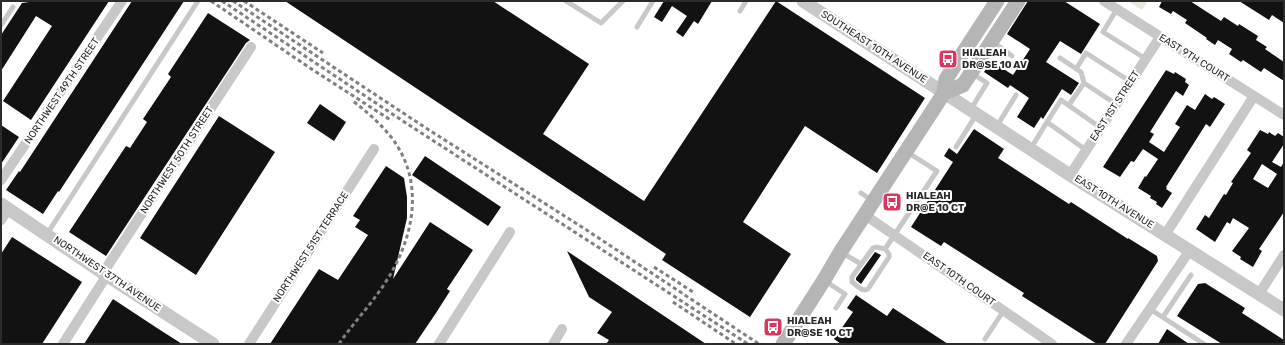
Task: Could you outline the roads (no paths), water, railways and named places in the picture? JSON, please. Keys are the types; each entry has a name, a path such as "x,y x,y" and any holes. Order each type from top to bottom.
{"main road":[{"path":"783,344 841,251 944,93 946,79 997,1"},
{"path":"944,93 963,85 1018,1"}],"street":[{"name":"NORTHWEST 49TH STREET","path":"1,180 122,1"},
{"name":"SOUTHEAST 10TH AVENUE","path":"803,1 944,93"},
{"name":"EAST 9TH COURT","path":"1104,1 1284,115"},
{"name":"EAST 1ST STREET","path":"1070,175 1160,37"},
{"name":"NORTHWEST 50TH STREET","path":"63,344 105,274 251,47"},
{"name":"EAST 10TH AVENUE","path":"944,93 1070,175 1284,310"},
{"path":"1165,235 1254,96"},
{"name":"NORTHWEST 51ST TERRACE","path":"249,344 374,149"},
{"name":"NORTHWEST 37TH AVENUE","path":"3,211 46,234 213,344"},
{"name":"EAST 10TH COURT","path":"865,215 1052,344"},
{"path":"439,344 510,232"},
{"path":"1126,344 1190,250"},
{"path":"1259,294 1284,255"},
{"path":"553,344 562,329"}],"lane":[{"path":"46,234 198,1"},
{"path":"566,1 601,24 623,1"},
{"path":"637,27 653,1"},
{"path":"740,11 746,1"},
{"path":"1,25 13,7"},
{"path":"1116,9 1102,32 1146,59"},
{"path":"992,41 1012,56"},
{"path":"1076,69 1086,53 1131,82"},
{"path":"1060,58 1081,72 1084,83 1116,104"},
{"path":"956,147 988,83 971,73"},
{"path":"1069,106 1084,83"},
{"path":"996,127 1016,96"},
{"path":"1030,149 1061,100 1101,128"},
{"path":"1047,122 1086,150"},
{"path":"885,249 937,171 906,152"},
{"path":"861,194 873,202"},
{"path":"876,247 885,249 889,254 889,257 868,289 861,289 852,282 852,277 860,264 873,248 876,247"},
{"path":"841,251 860,264"},
{"path":"1163,317 1191,275"},
{"path":"824,280 845,294 836,308"},
{"path":"1150,309 1204,344"},
{"path":"985,339 1004,310"}],"railway":[{"path":"211,1 392,121"},
{"path":"222,1 409,125 748,344"},
{"path":"233,1 429,130 585,229 759,344"},
{"path":"244,1 323,53"},
{"path":"339,344 385,283 402,250 412,215 410,179 405,161 396,144 382,126 353,101"},
{"path":"654,267 693,292"},
{"path":"673,302 736,344"}],"place":[{"name":"HIALEAH DR@SE 10 AV","path":"948,59"},
{"name":"HIALEAH DR@E 10 CT","path":"892,202"},
{"name":"HIALEAH DR@SE 10 CT","path":"773,327"}]}
